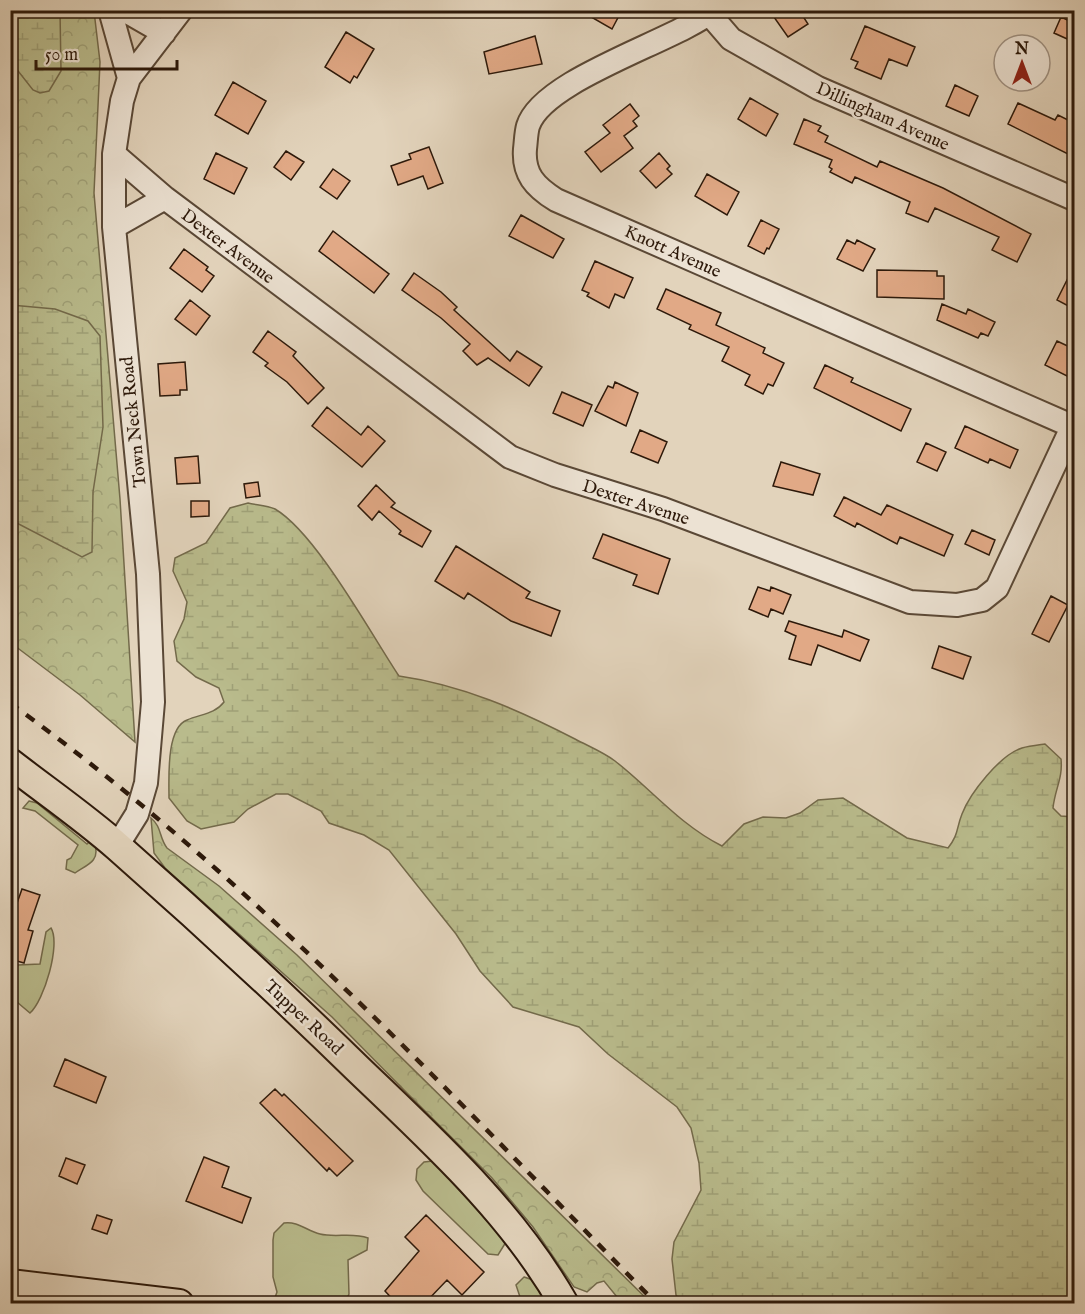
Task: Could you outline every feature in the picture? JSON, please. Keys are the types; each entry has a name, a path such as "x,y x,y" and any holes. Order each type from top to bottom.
{"main road":[{"name":"Tupper Road","path":"10,763 117,846 321,1032 452,1158 514,1231 564,1304"},
{"path":"10,1284 179,1304"}],"street":[{"path":"110,10 129,78"},
{"path":"124,10 164,33"},
{"name":"Town Neck Road","path":"117,846 137,814 146,783 153,702 148,574 114,227 114,154 122,101 129,78 181,10"},
{"name":"Dillingham Avenue","path":"711,11 730,39 818,88 1074,200"},
{"name":"Knott Avenue","path":"711,11 558,92 537,111 528,125 525,159 528,177 539,190 556,200 1074,426"},
{"name":"Dexter Avenue","path":"114,154 165,198 510,457 555,475 663,509 909,602 957,605 982,600 998,588 1074,426"},
{"name":"Dexter Avenue","path":"114,227 165,198"}],"green space":[{"path":"11,10 60,11 61,71 49,91 40,93 33,90 11,62"},
{"path":"10,11 94,11 100,62 94,193 120,499 135,742 80,695 11,643"},
{"path":"11,305 55,309 88,321 100,336 103,427 93,492 92,552 82,557 11,520"},
{"path":"248,503 275,509 291,521 308,539 342,586 399,676 468,692 490,700 533,718 600,752 615,761 693,828 722,846 744,824 763,817 786,818 800,813 818,800 843,798 907,838 948,848 954,839 966,805 995,766 1004,758 1022,748 1045,744 1061,759 1061,772 1053,808 1061,816 1074,817 1074,1303 681,1303 676,1295 672,1259 674,1242 701,1190 699,1163 691,1128 677,1107 608,1054 579,1027 513,1007 480,971 456,934 389,850 364,835 329,823 321,811 288,794 276,794 248,809 234,822 201,829 187,821 169,798 170,754 175,733 187,720 212,711 224,702 219,688 196,677 177,661 174,641 184,619 187,602 173,571 175,558 206,543 230,508"},
{"path":"29,801 37,803 87,844 90,841 95,845 94,859 75,873 66,869 67,860 71,858 78,845 35,811 23,808"},
{"path":"151,818 157,825 167,848 219,886 297,955 651,1303 622,1303 604,1281 597,1283 587,1292 574,1287 533,1227 492,1178 332,1017 165,868 154,853"},
{"path":"51,928 54,946 50,972 41,997 30,1013 11,997 11,975 15,973 18,965 40,964 46,932"},
{"path":"433,1161 506,1242 498,1255 488,1254 423,1191 416,1180 417,1169 424,1162"},
{"path":"284,1223 294,1223 315,1233 326,1235 356,1235 368,1238 367,1250 348,1260 349,1294 345,1303 273,1303 277,1292 273,1277 273,1240 274,1233"},
{"path":"524,1277 533,1280 550,1303 522,1303 516,1285"}],"building":[{"path":"579,10 622,10 612,29"},
{"path":"769,10 799,10 808,24 788,37"},
{"path":"1061,17 1074,23 1074,42 1054,33"},
{"path":"865,26 915,47 907,66 889,59 881,79 855,68 858,62 851,59"},
{"path":"346,32 374,49 357,78 354,76 350,83 325,67"},
{"path":"535,36 542,64 489,74 484,52"},
{"path":"233,82 266,101 248,134 215,115"},
{"path":"955,85 978,96 969,116 946,106"},
{"path":"750,98 778,114 766,136 738,119"},
{"path":"1018,103 1055,120 1058,115 1074,123 1074,141 1068,154 1008,124"},
{"path":"630,104 639,116 633,121 637,126 624,136 633,148 601,172 585,152 610,133 603,125"},
{"path":"804,119 821,126 818,131 828,136 825,142 877,167 880,161 943,188 1031,234 1017,262 992,250 999,237 935,208 928,222 906,213 910,202 855,177 852,183 830,172 832,169 829,167 832,160 794,144"},
{"path":"429,147 443,183 428,189 423,176 398,185 391,166 411,159 409,154"},
{"path":"286,151 304,162 291,180 274,167"},
{"path":"216,153 247,168 234,194 204,179"},
{"path":"659,153 670,166 667,169 672,174 656,188 640,171"},
{"path":"333,169 350,181 337,199 320,187"},
{"path":"707,174 739,192 727,215 695,196"},
{"path":"521,215 564,239 553,258 509,236"},
{"path":"761,220 779,229 764,254 748,246"},
{"path":"333,231 389,274 374,293 319,251"},
{"path":"847,240 855,244 857,240 875,249 863,271 837,259"},
{"path":"184,249 208,267 206,270 214,276 202,292 170,268"},
{"path":"595,261 633,278 624,298 615,294 609,308 587,296 589,293 582,290"},
{"path":"1074,266 1074,309 1057,300"},
{"path":"877,270 937,271 937,276 944,276 944,299 877,297"},
{"path":"414,273 441,292 457,307 454,310 510,361 517,351 542,367 529,386 488,358 477,365 463,351 470,344 441,318 402,290"},
{"path":"666,289 721,313 716,325 765,348 763,353 784,363 773,386 768,384 763,394 745,385 750,375 722,361 729,347 689,329 691,325 657,309"},
{"path":"190,300 210,316 196,335 175,319"},
{"path":"942,304 966,314 968,309 995,322 988,336 981,333 978,338 937,320"},
{"path":"268,331 296,352 293,356 324,388 308,404 287,382 265,366 268,363 253,352"},
{"path":"1057,341 1074,349 1074,360 1067,376 1045,365"},
{"path":"185,362 187,390 180,390 180,395 160,396 158,364"},
{"path":"825,365 853,378 851,382 911,409 901,431 814,388"},
{"path":"615,382 638,393 626,426 595,411 608,386 613,388"},
{"path":"562,392 592,405 583,426 553,413"},
{"path":"327,407 361,435 368,426 385,441 362,467 312,426"},
{"path":"965,426 1018,450 1010,468 990,459 988,463 955,448"},
{"path":"640,430 667,442 658,463 631,452"},
{"path":"926,443 946,452 937,471 917,462"},
{"path":"198,456 200,483 177,484 175,458"},
{"path":"781,462 820,474 813,495 773,486"},
{"path":"258,482 260,496 246,498 244,484"},
{"path":"376,485 395,503 391,507 431,531 422,547 399,534 401,531 379,511 372,520 358,506"},
{"path":"844,497 881,515 887,505 953,535 944,556 900,537 897,544 857,523 855,527 834,516"},
{"path":"191,501 209,501 209,516 191,517"},
{"path":"972,530 995,540 989,555 965,544"},
{"path":"603,534 670,559 658,594 633,585 637,575 593,558"},
{"path":"456,546 530,592 526,598 560,611 551,636 511,621 468,593 464,599 435,581"},
{"path":"758,587 770,591 771,587 791,595 783,614 771,609 768,617 749,609"},
{"path":"1051,596 1068,605 1049,642 1032,634"},
{"path":"789,621 842,637 844,630 869,640 860,661 818,645 811,665 789,659 796,636 785,631"},
{"path":"939,646 971,657 963,679 932,668"},
{"path":"22,889 40,895 28,930 33,931 24,963 10,959 10,923"},
{"path":"65,1059 106,1077 96,1103 54,1086"},
{"path":"275,1089 282,1096 284,1094 353,1161 337,1176 329,1168 327,1171 260,1103"},
{"path":"204,1157 229,1167 222,1187 251,1198 242,1223 186,1201"},
{"path":"66,1158 85,1165 77,1184 59,1176"},
{"path":"97,1215 112,1220 107,1234 92,1229"},
{"path":"426,1215 484,1272 462,1295 447,1280 424,1304 397,1304 385,1291 419,1251 405,1237"}],"railway":[{"path":"10,703 98,770 183,840 266,914 425,1067 657,1304"}]}
